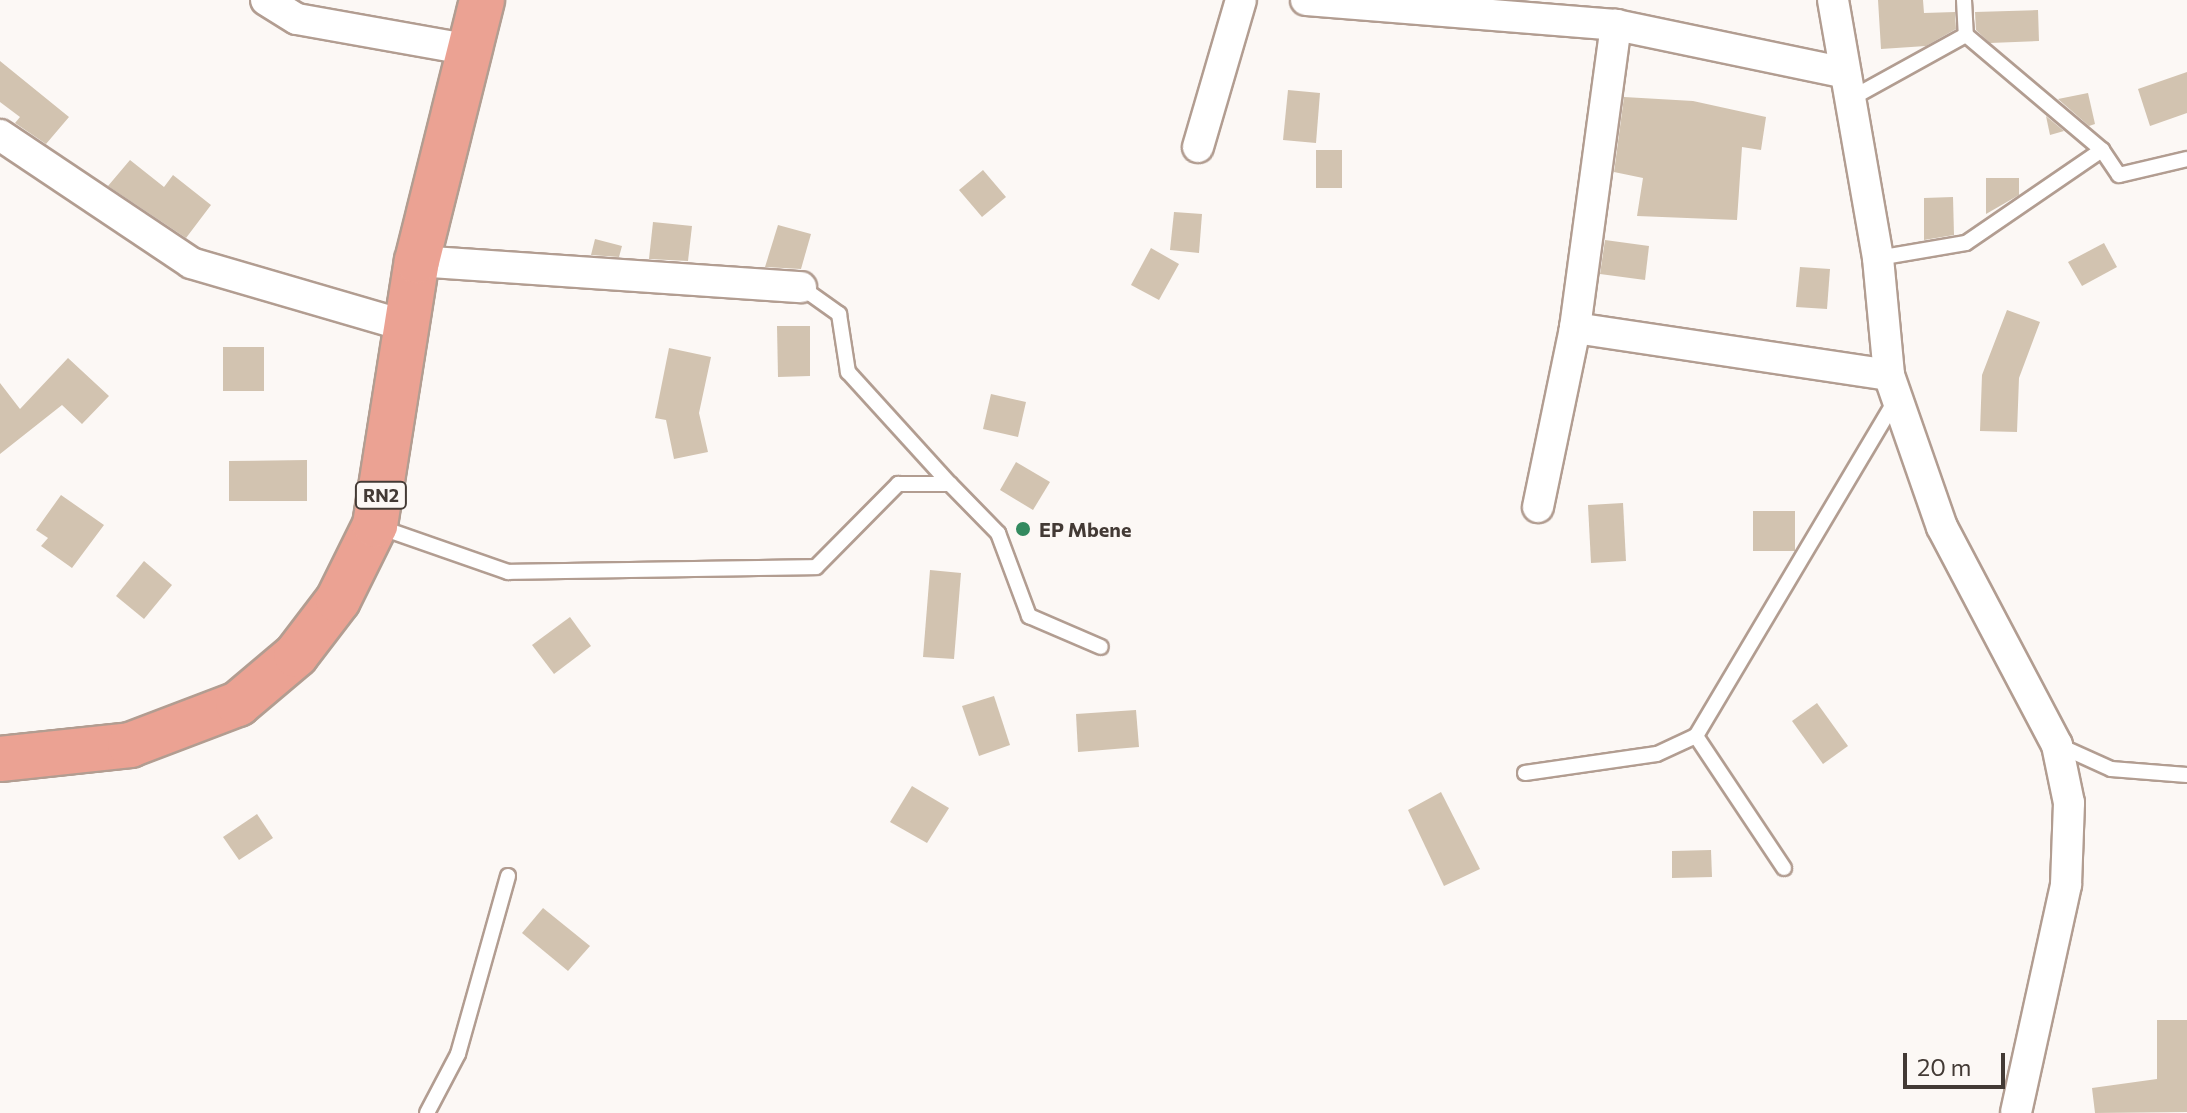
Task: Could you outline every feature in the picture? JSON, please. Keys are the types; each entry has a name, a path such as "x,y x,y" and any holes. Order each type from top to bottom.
{"highway":[{"name":"RN2","path":"0,759 130,745 238,704 296,655 338,600 375,525 410,327 417,261 465,49 482,0"}],"street":[{"path":"266,0 297,19 465,49"},
{"path":"1198,147 1241,0"},
{"path":"1306,0 1616,25 1848,86"},
{"path":"1833,0 1878,258 1893,386 1948,540 2057,745 2069,803 2066,885 2016,1113"},
{"path":"1538,507 1575,328 1616,25"},
{"path":"0,135 191,263 410,327"},
{"path":"417,261 801,287"},
{"path":"1575,328 1893,386"}],"lane":[{"path":"1964,0 1966,35 2102,150 2119,175 2187,159"},
{"path":"1848,86 1966,35"},
{"path":"1878,258 1966,243 2102,150"},
{"path":"801,287 839,314 848,372 998,533 1029,616 1101,647"},
{"path":"1525,773 1657,754 1696,736 1893,386"},
{"path":"375,525 508,572 816,567 898,484 950,484"},
{"path":"1696,736 1784,868"},
{"path":"2057,745 2111,769 2187,775"},
{"path":"427,1113 458,1054 508,876"}],"building":[{"path":"1878,0 1923,0 1924,13 1955,12 1956,29 1926,46 1881,49"},
{"path":"2038,10 2039,41 1990,43 1976,30 1975,12"},
{"path":"0,61 69,117 46,144 15,123 20,117 0,102"},
{"path":"2187,72 2187,113 2150,126 2138,89"},
{"path":"1288,90 1320,93 1316,143 1283,140"},
{"path":"2088,93 2095,124 2089,126 2058,99"},
{"path":"1624,97 1693,101 1766,117 1761,150 1742,147 1737,220 1637,216 1643,178 1614,172"},
{"path":"2046,116 2064,131 2050,135"},
{"path":"1316,150 1342,150 1342,188 1316,188"},
{"path":"130,160 164,187 173,175 211,205 186,238 108,186"},
{"path":"983,170 1006,197 982,217 959,190"},
{"path":"1986,178 2019,178 2019,195 1986,214"},
{"path":"1953,197 1954,235 1924,240 1924,198"},
{"path":"1174,212 1202,214 1199,253 1170,250"},
{"path":"653,222 692,226 688,261 649,259"},
{"path":"778,225 811,234 801,269 765,267"},
{"path":"595,239 622,246 619,257 591,255"},
{"path":"1605,240 1649,246 1645,280 1600,274"},
{"path":"2104,243 2117,267 2082,286 2068,262"},
{"path":"1151,248 1179,264 1159,300 1131,285"},
{"path":"1800,267 1830,269 1827,309 1796,307"},
{"path":"2007,310 2040,322 2019,378 2017,432 1980,431 1982,375"},
{"path":"777,326 810,326 810,376 778,377"},
{"path":"223,347 264,347 264,391 223,391"},
{"path":"669,348 711,357 699,413 708,452 674,459 666,420 655,418"},
{"path":"68,358 109,396 82,424 62,405 0,454 0,383 20,409"},
{"path":"991,394 1026,402 1018,437 983,429"},
{"path":"307,460 307,501 229,501 229,461"},
{"path":"1016,462 1050,482 1033,510 1000,490"},
{"path":"61,495 104,525 72,568 41,546 48,538 36,530"},
{"path":"1623,503 1626,561 1591,563 1588,505"},
{"path":"1753,511 1795,511 1795,551 1753,551"},
{"path":"144,561 172,585 144,619 116,596"},
{"path":"930,570 961,573 954,659 923,657"},
{"path":"570,617 591,646 554,674 532,645"},
{"path":"994,696 1010,745 979,756 962,706"},
{"path":"1817,703 1848,746 1823,764 1792,721"},
{"path":"1136,710 1139,747 1078,752 1076,714"},
{"path":"912,786 949,808 927,843 890,822"},
{"path":"1441,792 1480,869 1444,886 1408,810"},
{"path":"257,814 273,838 239,860 223,837"},
{"path":"1711,850 1712,877 1672,878 1672,851"},
{"path":"543,908 590,946 568,971 522,933"},
{"path":"2157,1020 2187,1020 2187,1112 2095,1113 2092,1088 2157,1079"}],"place":[{"name":"EP Mbene","path":"1023,529"}]}
